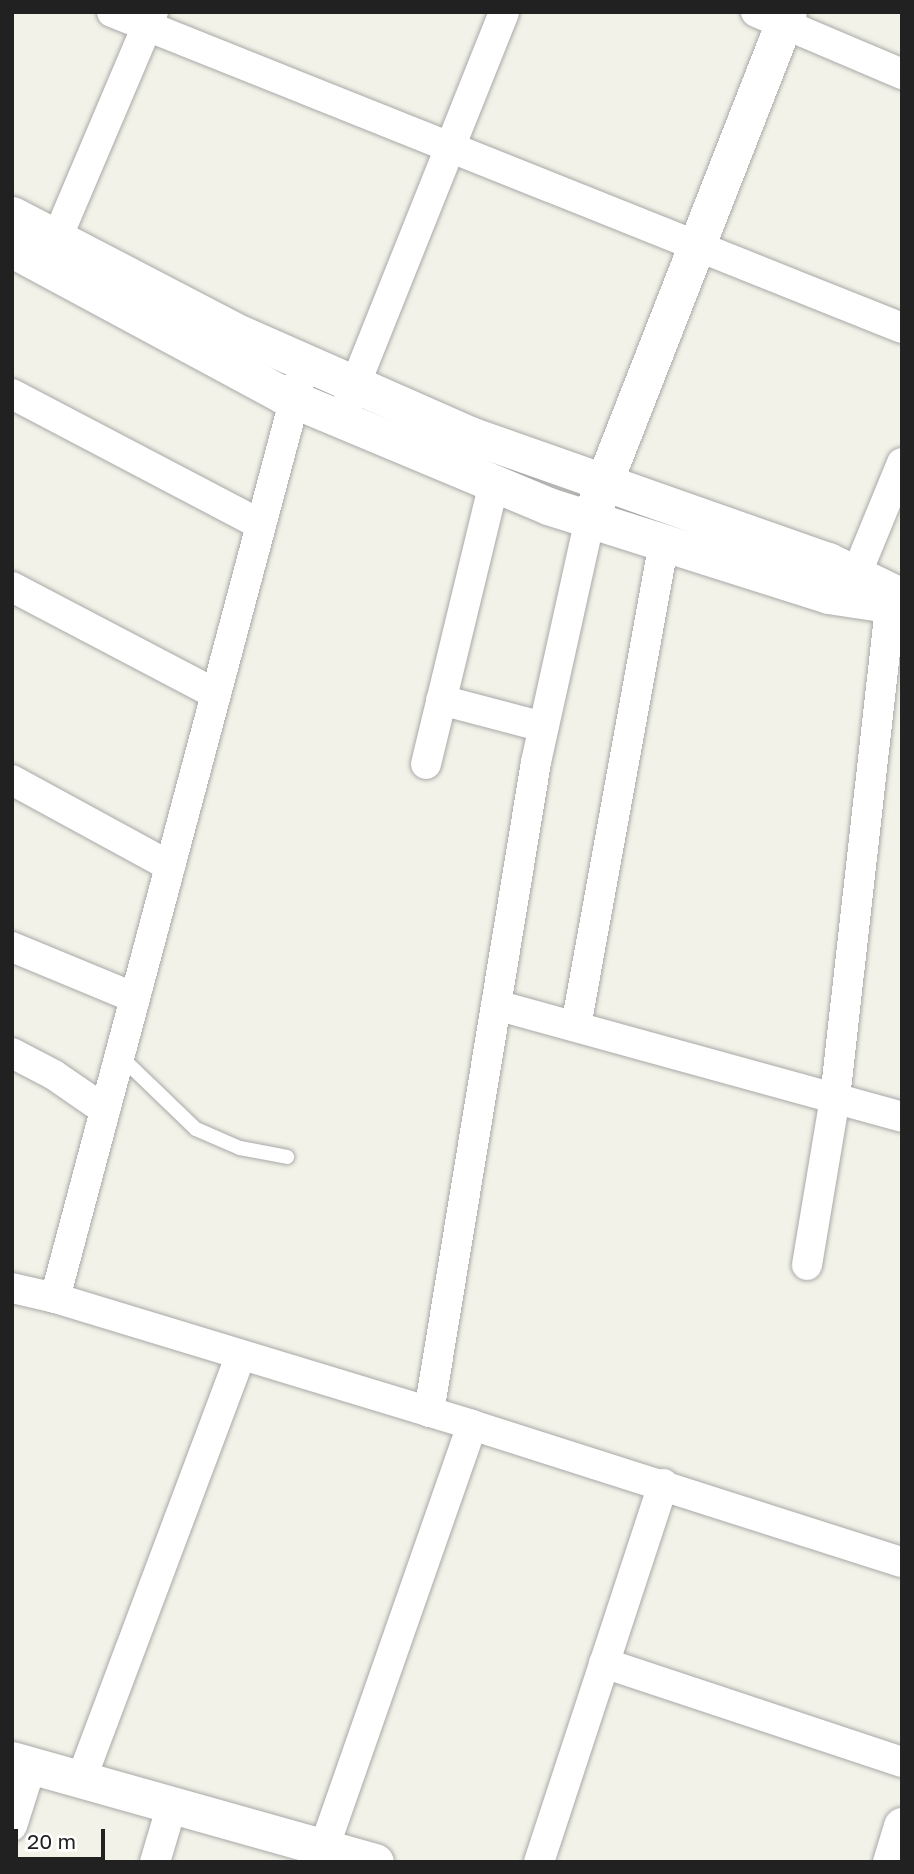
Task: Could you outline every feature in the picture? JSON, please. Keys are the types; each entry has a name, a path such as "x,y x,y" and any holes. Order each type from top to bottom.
{"street":[{"path":"112,12 150,20 450,146 902,328"},
{"path":"341,420 353,383 504,12"},
{"path":"429,1412 543,727 590,519 603,482 697,244 776,16 902,74"},
{"path":"57,238 150,20"},
{"path":"12,215 243,335 470,435 828,561 898,602"},
{"path":"12,249 295,400 494,483 590,519 828,595 898,602"},
{"path":"55,1298 305,362"},
{"path":"12,394 261,524"},
{"path":"856,575 902,463"},
{"path":"426,764 494,483"},
{"path":"576,1026 664,543"},
{"path":"12,587 216,694"},
{"path":"807,1265 835,1098 898,602"},
{"path":"441,700 543,727"},
{"path":"12,780 170,866"},
{"path":"12,947 135,999"},
{"path":"496,1004 902,1117"},
{"path":"12,1054 54,1075 105,1110"},
{"path":"12,1290 55,1298 472,1424 902,1562"},
{"path":"81,1780 240,1354"},
{"path":"324,1847 472,1424"},
{"path":"539,1862 663,1484"},
{"path":"604,1663 902,1762"},
{"path":"12,1826 21,1763 374,1862"},
{"path":"155,1862 172,1805"},
{"path":"891,1862 902,1826"}],"lane":[{"path":"120,1055 196,1129 240,1148 287,1157"}]}
